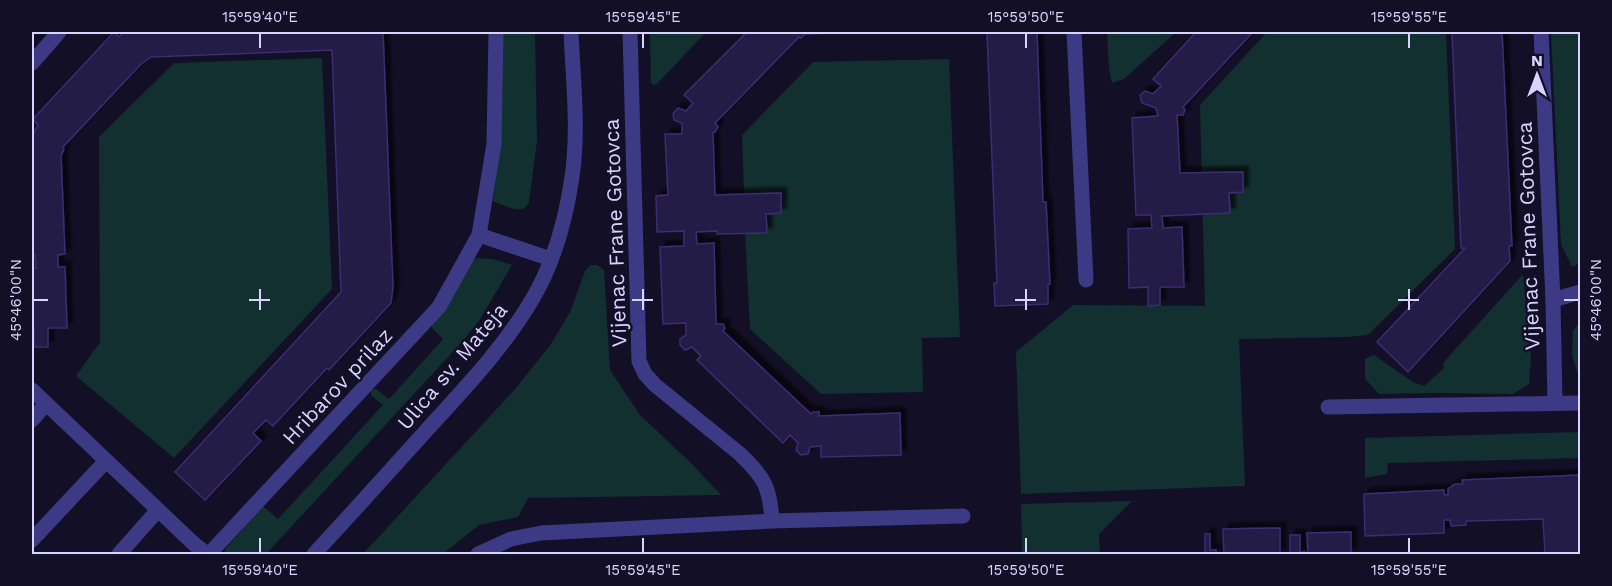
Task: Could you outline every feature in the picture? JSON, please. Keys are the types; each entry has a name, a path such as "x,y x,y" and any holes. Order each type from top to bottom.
{"street":[{"path":"32,63 59,32"},
{"path":"496,32 494,144 479,235 551,259"},
{"name":"Ulica sv. Mateja","path":"314,555 469,383 507,338 533,297 560,234 572,177 575,139 571,32"},
{"name":"Vijenac Frane Gotovca","path":"630,32 639,361 645,374 655,385 752,465 769,491 772,521"},
{"path":"1074,32 1086,280"},
{"name":"Vijenac Frane Gotovca","path":"1541,32 1553,300 1555,403"},
{"name":"Hribarov prilaz","path":"208,555 438,307 479,235"},
{"path":"1553,300 1581,292"},
{"path":"32,390 208,555"},
{"path":"1328,407 1581,403"},
{"path":"32,420 46,404"},
{"path":"32,540 106,461"},
{"path":"119,555 158,510"},
{"path":"478,555 511,539 541,533 772,521 963,516"}],"green space":[{"path":"501,32 535,32 537,141 529,202 522,209 493,201 502,125"},
{"path":"650,32 706,32 657,84 653,85 651,83"},
{"path":"1107,32 1176,32 1124,79 1112,83"},
{"path":"1267,32 1446,32 1455,249 1368,335 1239,339 1245,486 1021,494 1016,352 1073,305 1205,306 1200,105"},
{"path":"1551,32 1580,32 1580,263 1572,267 1561,244"},
{"path":"322,58 332,289 174,458 76,376 100,342 99,137 174,63"},
{"path":"949,59 960,337 922,338 923,392 821,394 750,329 745,233 767,232 766,214 781,213 781,193 744,194 742,135 813,62"},
{"path":"477,258 493,259 512,265 479,321 461,343 266,554 228,554 225,551 226,548 263,506 278,519 383,405 371,395 371,390 376,389 389,399 443,339 432,328 432,324 471,261"},
{"path":"590,265 597,265 604,270 610,370 640,415 721,495 528,498 518,517 479,525 443,554 363,554 516,388 551,344 570,312 585,271"},
{"path":"1523,274 1531,359 1529,384 1513,394 1379,394 1365,379 1365,359 1374,355 1413,382 1424,386 1444,368 1443,363"},
{"path":"1580,321 1580,381 1572,355 1573,331"},
{"path":"1580,432 1580,458 1388,463 1387,474 1365,478 1365,438"},
{"path":"1132,501 1099,534 1100,554 1022,554 1021,504"}],"building":[{"path":"114,32 119,37 124,32 383,32 393,287 391,303 273,426 266,420 253,433 261,441 205,500 175,472 341,292 332,50 151,57 141,64 63,147 61,155 65,254 58,255 58,267 65,267 67,328 48,328 48,347 34,347 32,268 36,268 35,255 32,256 32,134 38,125 33,119"},
{"path":"747,32 874,32 805,34 799,37 715,123 718,127 713,132 715,195 781,193 781,213 766,214 767,233 696,232 697,244 714,243 716,324 723,324 725,328 723,331 811,414 819,412 819,416 900,413 901,455 821,457 821,446 810,447 808,454 801,455 796,450 798,443 790,435 783,443 697,360 701,356 692,347 685,350 680,345 680,339 686,335 686,323 663,324 660,247 684,246 684,231 657,232 656,196 668,195 665,134 682,134 682,123 674,120 673,114 678,108 686,111 693,103 684,95"},
{"path":"987,32 1037,32 1043,202 1046,202 1050,284 1048,284 1048,304 995,306 994,283 997,283"},
{"path":"1196,32 1253,32 1183,107 1185,110 1183,115 1177,115 1180,173 1243,172 1243,192 1229,193 1230,213 1162,216 1163,228 1182,227 1184,287 1160,287 1160,305 1148,306 1148,287 1129,288 1128,229 1152,228 1151,215 1136,215 1132,118 1158,116 1156,108 1142,103 1140,95 1145,91 1153,94 1161,86 1153,79"},
{"path":"1452,32 1502,32 1512,246 1509,246 1510,261 1408,372 1377,342 1465,248 1461,248"},
{"path":"1580,475 1580,554 1545,554 1543,519 1466,521 1466,525 1451,526 1450,520 1444,520 1444,533 1365,536 1364,494 1444,490 1444,495 1448,495 1448,489 1455,484 1463,484 1462,480"},
{"path":"1280,528 1280,554 1224,554 1223,529"},
{"path":"1351,532 1351,554 1308,554 1307,533"},
{"path":"1205,534 1210,534 1210,550 1216,550 1216,554 1205,554"},
{"path":"1290,535 1300,535 1300,552 1305,552 1305,554 1290,554"}]}
